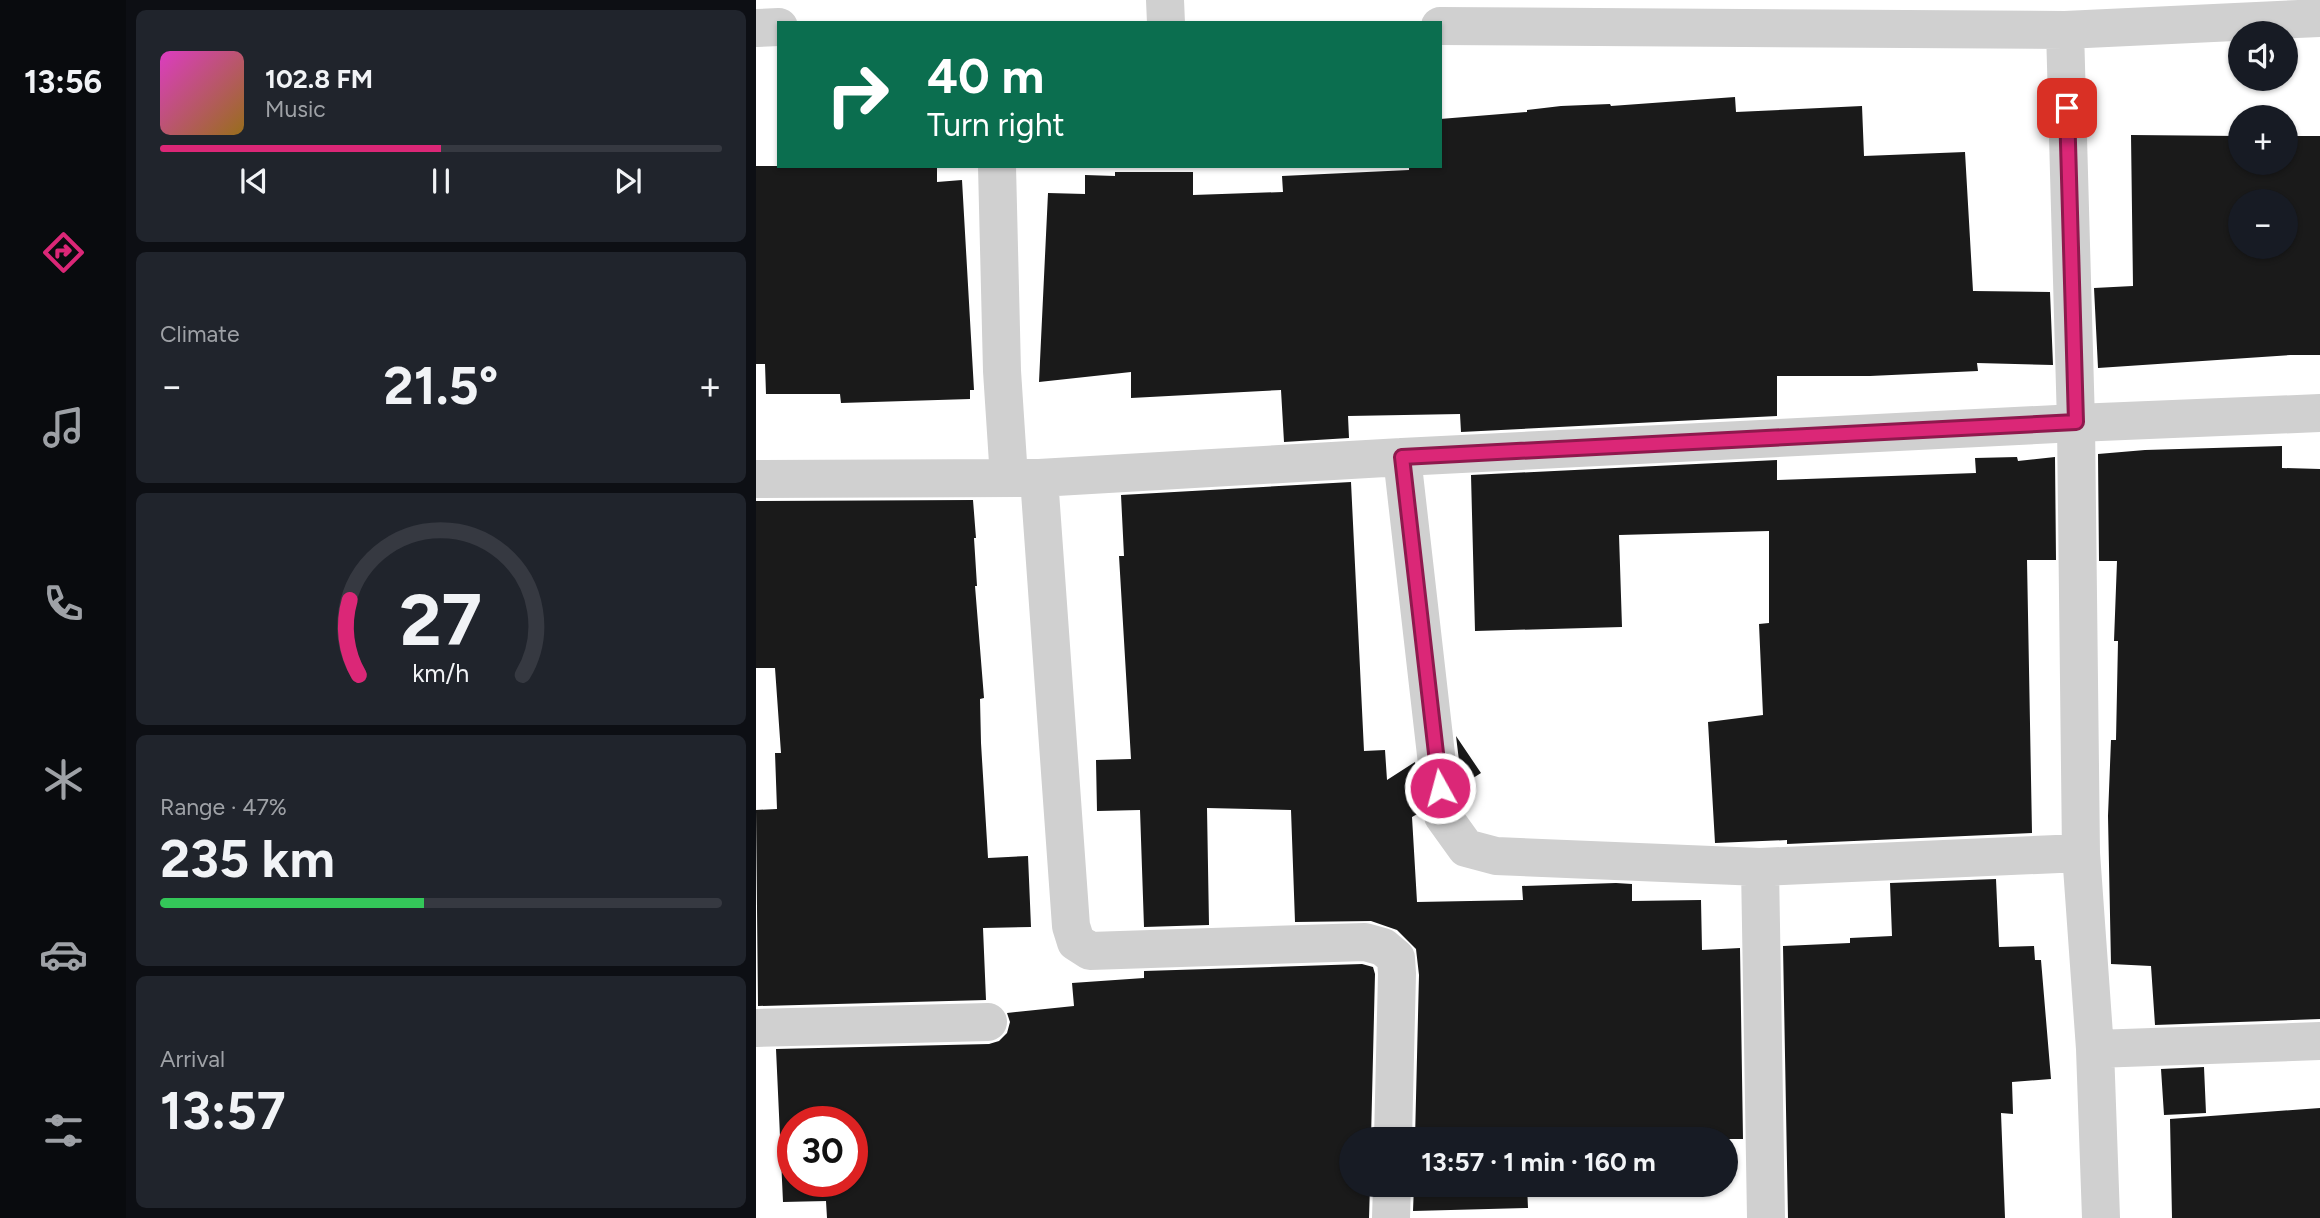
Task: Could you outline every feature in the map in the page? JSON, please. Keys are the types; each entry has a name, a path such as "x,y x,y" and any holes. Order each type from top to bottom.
{"street":[{"path":"1165,0 1166,21"},
{"path":"1442,26 2066,30 2320,18"},
{"path":"756,27 777,27"},
{"path":"2066,30 2076,422 2081,853 2095,1049 2101,1218"},
{"path":"998,168 1002,370 1024,478 1071,926 1076,942 1090,951 1365,942 1383,947 1396,958 1397,974 1393,1127"},
{"path":"756,479 1024,478 2076,422 2320,413"},
{"path":"1402,457 1443,816 1466,848 1496,856 1760,867 2081,853"},
{"path":"1760,867 1766,1218"},
{"path":"756,1028 988,1023"},
{"path":"2095,1049 2320,1041"},
{"path":"1391,1218 1392,1197"}],"building":[{"path":"1735,97 1736,112 1862,106 1864,156 1965,152 1973,291 2050,292 2053,365 1977,363 1978,371 1870,376 1777,376 1777,416 1461,432 1460,414 1348,416 1349,438 1284,442 1281,390 1131,398 1131,372 1039,382 1048,193 1085,194 1085,175 1115,176 1115,172 1193,172 1193,195 1283,192 1282,176 1442,168 1442,119 1527,112 1561,106 1611,106"},
{"path":"2131,135 2228,136 2228,175 2298,175 2298,136 2320,136 2320,355 2098,368 2094,288 2133,286"},
{"path":"756,166 937,168 937,182 962,180 974,390 970,390 970,399 841,403 840,394 766,394 765,364 756,364"},
{"path":"2282,446 2282,468 2320,469 2320,1019 2155,1025 2151,966 2111,964 2108,816 2111,740 2116,740 2118,641 2114,641 2117,561 2099,561 2098,454"},
{"path":"2017,457 2018,461 2055,457 2056,560 2027,560 2032,833 1787,844 1787,840 1715,843 1708,722 1763,715 1759,624 1769,623 1769,531 1619,535 1622,627 1475,631 1471,475 1777,460 1777,480 1976,473 1975,458"},
{"path":"1351,482 1364,751 1385,750 1387,780 1415,762 1421,812 1412,817 1417,902 1523,900 1522,886 1616,883 1632,884 1632,901 1701,900 1702,950 1740,948 1743,1139 1738,1139 1738,1127 1415,1127 1419,975 1416,949 1397,930 1371,921 1295,922 1291,810 1207,808 1209,925 1144,927 1140,810 1097,811 1096,760 1131,759 1119,556 1124,556 1121,495"},
{"path":"973,500 976,538 975,586 984,698 980,699 981,743 988,858 1028,856 1031,927 983,928 986,1000 758,1006 756,810 777,809 775,753 781,753 775,668 756,668 756,501"},
{"path":"1456,736 1481,773 1462,785"},
{"path":"1996,879 1999,947 2034,946 2035,960 2041,960 2051,1079 2012,1082 2013,1114 2001,1113 2005,1218 1788,1218 1783,946 1850,943 1850,938 1892,936 1890,883"},
{"path":"1362,964 1373,967 1371,1127 1339,1127 1339,1197 1370,1197 1369,1218 827,1218 826,1201 783,1202 783,1197 868,1197 868,1106 779,1106 776,1049 989,1044 999,1041 1007,1033 1010,1022 1007,1013 1074,1006 1072,983 1144,978 1144,971"},
{"path":"2204,1067 2206,1113 2164,1115 2161,1069"},
{"path":"2320,1108 2320,1218 2172,1218 2170,1119"},
{"path":"1414,1197 1528,1197 1528,1208 1413,1211"}],"route":[{"path":"1440,788 1402,457 2076,422 2067,108"}]}
